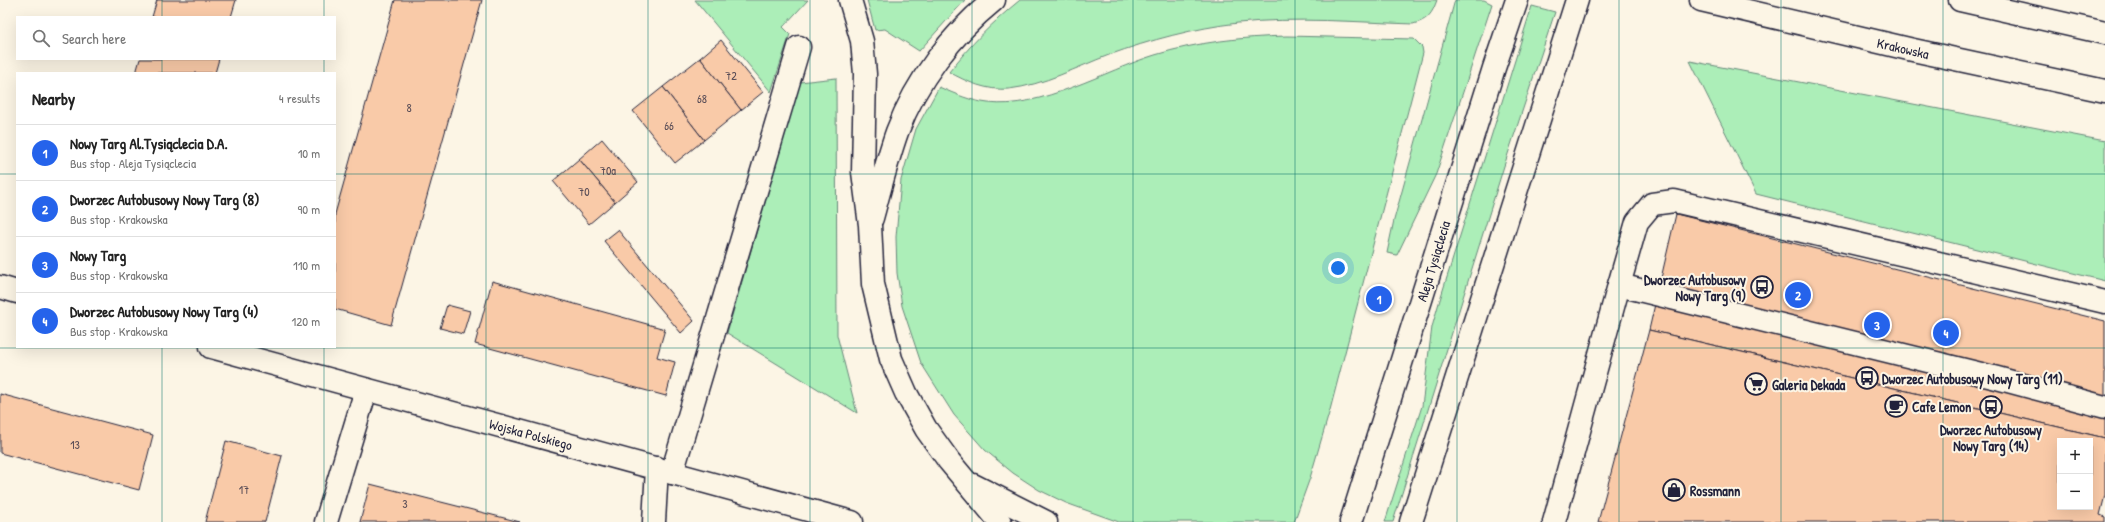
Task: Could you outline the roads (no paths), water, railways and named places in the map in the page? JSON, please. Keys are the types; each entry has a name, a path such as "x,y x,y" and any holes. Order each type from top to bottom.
{"main road":[{"path":"850,0 862,41 865,74 863,172 870,225 873,284 891,359 906,393 926,429 949,461 1000,522"},
{"path":"870,225 897,132 929,69 983,9 994,0"},
{"name":"Aleja Tysiąclecia","path":"1351,522 1494,68 1517,0"},
{"path":"1411,522 1577,0"},
{"path":"1960,0 2105,33"},
{"name":"Krakowska","path":"1708,2 1913,50 2105,91"},
{"path":"654,522 665,471 799,47"},
{"path":"1554,522 1637,222 1652,204 1674,201 2105,302"},
{"path":"1619,285 1975,372 2105,407"},
{"path":"0,287 16,292"},
{"name":"Wojska Polskiego","path":"215,348 852,522"},
{"path":"326,522 366,390"},
{"path":"968,483 1046,522"}],"place":[{"name":"Dworzec Autobusowy Nowy Targ (9)","path":"1762,287"},
{"name":"Dworzec Autobusowy Nowy Targ (8)","path":"1798,295"},
{"name":"Nowy Targ Al.Tysiąclecia D.A.","path":"1379,299"},
{"name":"Nowy Targ","path":"1877,325"},
{"name":"Dworzec Autobusowy Nowy Targ (4)","path":"1946,333"},
{"name":"Dworzec Autobusowy Nowy Targ (11)","path":"1867,378"},
{"name":"Galeria Dekada","path":"1756,384"},
{"name":"Cafe Lemon","path":"1896,406"},
{"name":"Dworzec Autobusowy Nowy Targ (14)","path":"1991,407"},
{"name":"Rossmann","path":"1674,490"}]}
